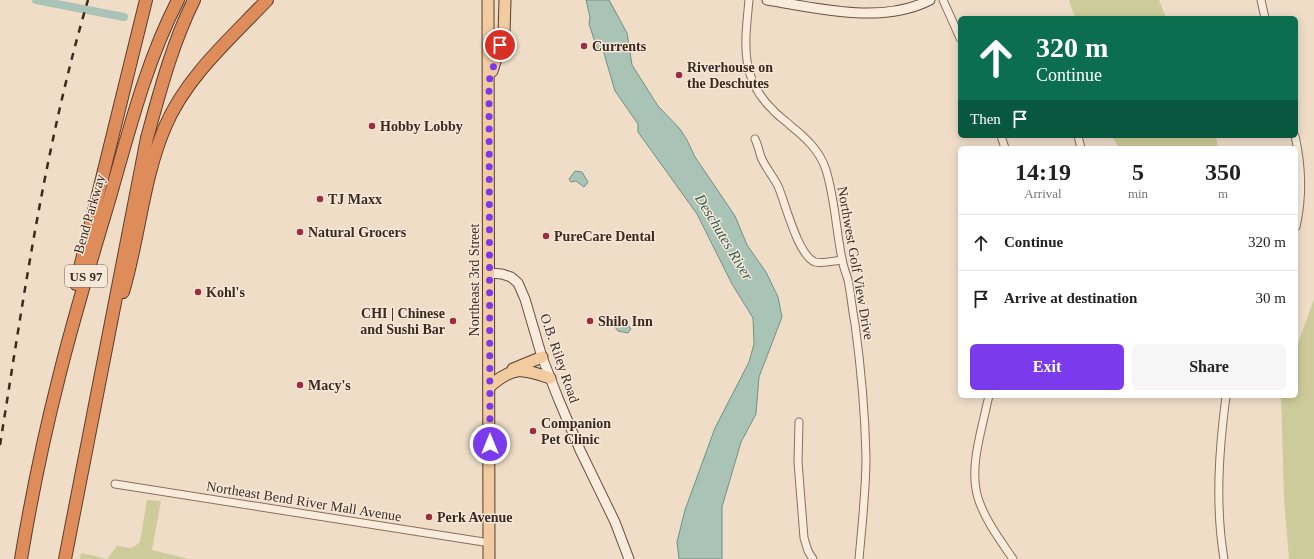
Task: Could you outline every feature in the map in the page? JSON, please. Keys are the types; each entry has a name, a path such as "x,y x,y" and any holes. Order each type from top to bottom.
{"highway":[{"path":"58,381 72,301 146,0"},
{"name":"US 97","path":"65,559 147,138 165,72 194,0"},
{"path":"104,357 130,269 150,172 164,128 188,87 213,56 267,0"},
{"name":"Bend Parkway","path":"21,559 39,461 82,291 128,133 152,61 176,1"}],"main road":[{"name":"Northeast 3rd Street","path":"488,0 489,559"},
{"path":"489,81 504,33 505,0"},
{"path":"489,387 509,370 542,356"},
{"path":"502,376 522,370 550,378"}],"street":[{"name":"Northwest Golf View Drive","path":"749,0 745,51 746,62 751,76 759,93 772,110 806,138 826,169 830,187 842,260 848,279 860,358 866,457 864,506 859,559"},
{"path":"767,0 810,3 850,12 874,13 919,6 930,0"},
{"path":"943,0 958,34"},
{"path":"1261,0 1265,16"},
{"path":"755,140 761,156 777,184 793,228 807,256 814,262 842,260"},
{"path":"1298,152 1300,162 1301,197 1298,215"},
{"name":"O.B. Riley Road","path":"488,273 511,277 518,283 525,299 550,378 580,450 615,522 629,559"},
{"path":"988,398 976,459 975,479 978,497 984,512 1013,559"},
{"path":"1224,559 1219,508 1219,482 1221,434 1226,398"},
{"path":"799,422 798,462 803,532 808,551 813,559"},
{"name":"Northeast Bend River Mall Avenue","path":"115,484 490,543"}],"shaded area":[{"path":"1069,0 1159,0 1165,16 1074,16"},
{"path":"1113,138 1216,138 1218,146 1118,146"},
{"path":"1314,299 1314,559 1289,559 1284,498 1281,398 1298,398 1298,343"},
{"path":"147,500 161,501 152,550 189,559 107,559 117,546 130,548 134,547 140,542"},
{"path":"81,553 107,559 80,559"}],"water":[{"name":"Deschutes River","path":"586,0 609,0 627,33 632,65 658,106 680,129 695,157 735,216 747,245 766,272 778,297 782,317 759,377 756,414 741,442 722,507 722,559 679,559 677,542 685,510 715,428 749,362 754,344 753,318 732,284 697,214 638,132 638,124 615,91 603,50 597,48 589,24 590,17"},
{"path":"575,171 582,172 588,182 584,187 576,181 571,182 569,179"},
{"path":"617,324 628,325 631,329 628,333 618,331 615,327"}],"waterway":[{"path":"36,0 124,17"}],"railway":[{"path":"0,445 27,277 48,165 59,110 88,0"}],"place":[{"name":"Currents","path":"584,46"},
{"name":"Riverhouse on the Deschutes","path":"679,75"},
{"name":"Hobby Lobby","path":"372,126"},
{"name":"TJ Maxx","path":"320,199"},
{"name":"Natural Grocers","path":"300,232"},
{"name":"PureCare Dental","path":"546,236"},
{"name":"Kohl's","path":"198,292"},
{"name":"CHI | Chinese and Sushi Bar","path":"453,321"},
{"name":"Shilo Inn","path":"590,321"},
{"name":"Macy's","path":"300,385"},
{"name":"Companion Pet Clinic","path":"533,431"},
{"name":"Perk Avenue","path":"429,517"}],"route":[{"path":"490,444 488,201 489,81 500,45"}]}
